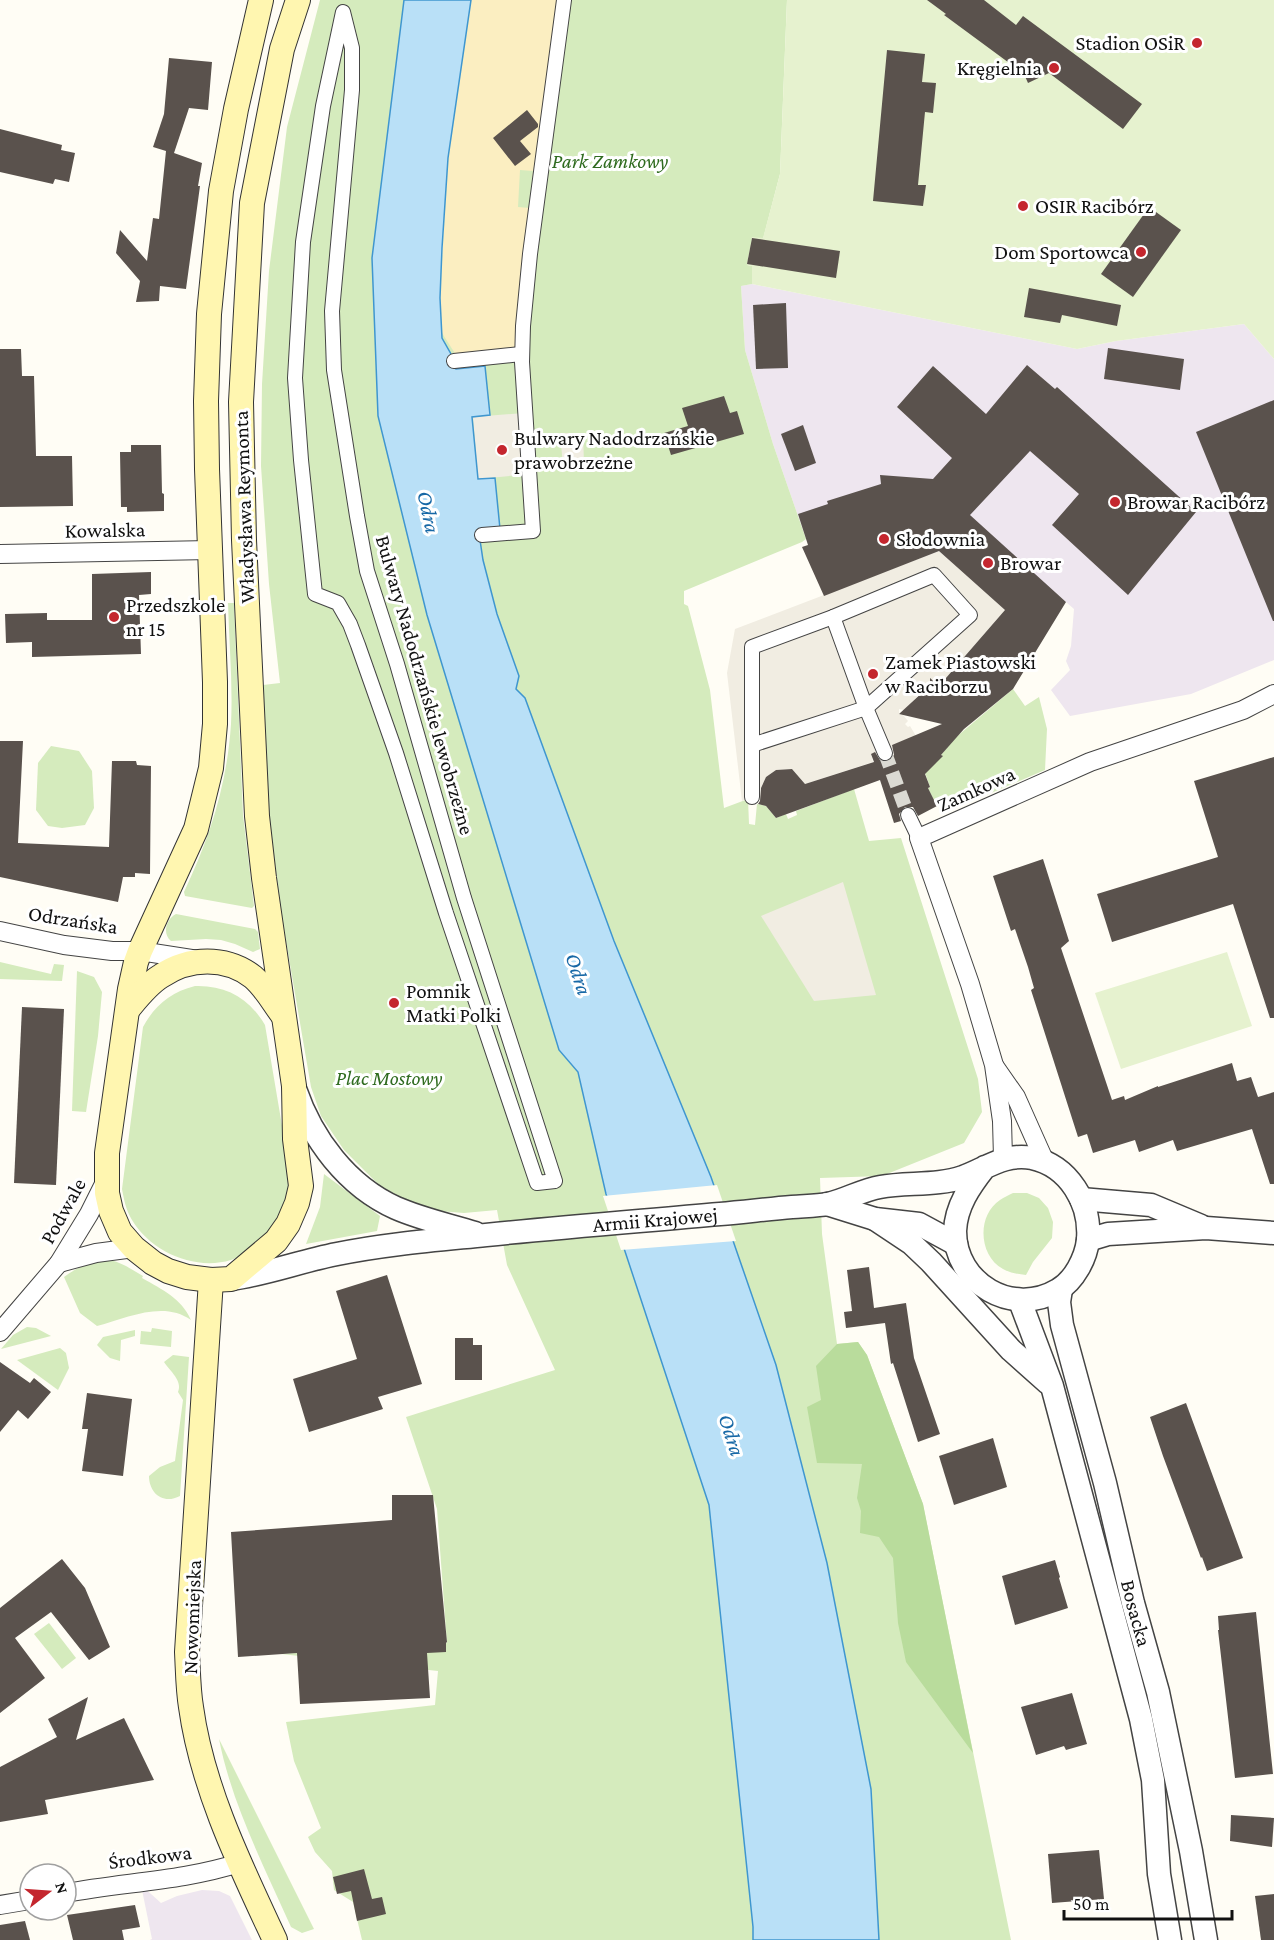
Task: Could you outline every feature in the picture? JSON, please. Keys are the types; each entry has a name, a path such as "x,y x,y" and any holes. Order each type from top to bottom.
{"main road":[{"name":"Władysława Reymonta","path":"140,951 196,830 211,768 215,724 215,682 206,401 210,302 221,192 236,109 261,0"},
{"name":"Władysława Reymonta","path":"221,1279 276,1240 288,1224 301,1186 295,1139 294,1086 257,816 244,540 241,402 252,203 282,49 298,0"},
{"path":"140,951 128,1009 107,1153 108,1202 116,1225 134,1248 153,1263 187,1277 221,1279"},
{"path":"128,1009 160,976 184,965 206,961 231,965 253,977 285,1018"},
{"name":"Nowomiejska","path":"221,1279 187,1652 191,1707 206,1777 239,1863 274,1940"}],"street":[{"path":"482,535 533,531 521,354 530,254 564,0"},
{"name":"Bulwary Nadodrzańskie lewobrzeżne","path":"343,12 352,48 352,90 332,311 334,370 338,402 367,571 397,664 464,898 482,952 555,1181 537,1183 446,913 396,753 350,624 338,603 315,594 295,378 303,242 323,106 343,12"},
{"path":"454,361 521,354"},
{"name":"Kowalska","path":"0,554 210,550"},
{"path":"752,745 866,708 970,615 934,575 752,647 752,745 752,797"},
{"path":"832,617 885,753"},
{"name":"Zamkowa","path":"919,838 1090,762 1243,710 1274,694"},
{"path":"908,815 919,838 970,984 994,1065 1002,1121 994,1163"},
{"name":"Odrzańska","path":"0,931 64,945 112,951 140,951"},
{"path":"140,951 206,961"},
{"path":"994,1065 1016,1096 1045,1162"},
{"name":"Armii Krajowej","path":"294,1086 317,1138 334,1160 357,1182 394,1207 482,1236"},
{"path":"1018,1157 1045,1162 1067,1177 1081,1199 1086,1212 1088,1240 1076,1271 1060,1289 1042,1298 1020,1301 995,1293 976,1281 967,1269 956,1244 955,1228 962,1201 973,1182 994,1163 1018,1157"},
{"name":"Armii Krajowej","path":"221,1279 359,1250 507,1233 827,1204 878,1187 936,1182 963,1177 994,1163"},
{"name":"Podwale","path":"0,1332 59,1263 89,1214 106,1180"},
{"path":"1081,1199 1151,1205 1206,1228"},
{"name":"Armii Krajowej","path":"827,1204 875,1219 920,1224 956,1244"},
{"path":"875,1219 911,1243 1011,1350 1052,1386"},
{"path":"1088,1240 1108,1234 1206,1228 1274,1233"},
{"name":"Podwale","path":"59,1263 96,1252 134,1248"},
{"name":"Bosacka","path":"1060,1289 1062,1325 1158,1692 1187,1827 1206,1940"},
{"name":"Bosacka","path":"1020,1301 1052,1386 1110,1598 1148,1750 1153,1780 1159,1874 1170,1940"},
{"name":"Środkowa","path":"78,1891 106,1885 198,1875 239,1863"},
{"path":"0,1905 18,1901"}],"shaded area":[{"name":"Browar Racibórz","path":"752,284 1077,349 1116,341 1244,324 1274,359 1274,660 1191,694 1070,716 1051,690 1070,670 1066,661 1071,646 1074,609 1036,576 806,539 773,444 745,350 741,286"},
{"name":"Bulwary Nadodrzańskie prawobrzeżne","path":"524,413 530,474 478,479 473,417"},
{"path":"560,433 583,433 584,465 563,466"},
{"path":"939,551 1005,610 939,686 934,682 930,683 904,710 899,709 899,714 908,721 905,724 910,726 916,736 892,745 893,749 878,756 871,754 873,762 805,784 792,769 776,770 766,777 759,792 742,801 727,673 735,629"},
{"path":"843,882 876,995 814,1001 761,916"},
{"path":"141,1885 161,1903 177,1896 202,1890 219,1891 230,1896 252,1940 150,1940 152,1939"}],"green space":[{"name":"Plac Mostowy","path":"320,0 404,0 372,258 559,1050 578,1072 606,1194 709,1505 753,1940 362,1940 353,1902 334,1890 332,1871 315,1852 308,1837 321,1828 294,1761 286,1722 435,1705 438,1671 281,1654 447,1643 437,1509 406,1417 555,1370 507,1265 497,1210 464,1213 439,1211 415,1204 379,1185 344,1150 321,1116 311,1087 281,912 268,807 263,685 280,683 269,584 261,466 262,384 269,271 287,127"},
{"name":"Park Zamkowy","path":"471,0 787,0 780,174 763,239 752,238 747,265 752,266 752,284 741,286 745,350 773,444 806,539 684,591 684,604 688,606 710,690 724,808 748,799 749,824 755,825 757,804 766,806 776,818 786,814 788,819 797,815 796,811 854,789 869,841 901,838 978,1079 982,1112 964,1143 882,1176 820,1178 822,1234 837,1344 858,1342 867,1355 923,1504 1011,1940 879,1940 871,1789 776,1365 711,1177 614,941 525,698 516,689 519,676 497,614 480,540 496,492 495,478 478,480 472,417 489,415 485,366 456,369 442,338 440,297 448,158"},
{"name":"OSIR Racibórz","path":"787,0 1274,0 1274,359 1244,324 1116,341 1077,349 752,284 752,266 747,265 752,237 763,238 780,174"},
{"path":"228,603 234,603 243,815 254,906 252,908 185,896 184,892 209,831 226,768 231,724"},
{"path":"1013,689 1025,706 1039,697 1047,729 1045,770 956,808 946,800 937,806 928,788 930,787 924,770 942,756 955,738"},
{"path":"51,746 79,751 92,771 94,808 85,825 62,828 48,826 36,810 38,763"},
{"path":"176,914 255,929 258,932 260,949 253,952 221,940 171,941 168,938 166,927"},
{"path":"1227,952 1252,1026 1121,1069 1095,993"},
{"path":"0,962 51,974 54,964 64,965 62,981 0,979"},
{"path":"77,971 94,977 102,992 98,1036 86,1112 72,1111"},
{"path":"195,986 217,988 236,995 252,1007 265,1025 291,1179 284,1206 272,1230 241,1255 217,1263 189,1261 162,1250 150,1241 130,1216 122,1189 143,1027 164,1000"},
{"path":"324,1174 380,1216 377,1231 306,1244 320,1207"},
{"path":"1013,1193 1027,1193 1039,1198 1048,1208 1053,1222 1052,1238 1026,1275 1003,1269 995,1263 985,1245 984,1225 987,1215 1000,1200"},
{"path":"109,1260 131,1269 171,1295 187,1312 191,1320 169,1311 157,1311 132,1315 97,1326 80,1313 64,1277 74,1270"},
{"path":"27,1327 36,1328 51,1336 1,1349 13,1335"},
{"path":"152,1328 172,1331 171,1347 140,1344 141,1331 151,1332"},
{"path":"135,1330 135,1336 121,1340 120,1361 110,1358 97,1345 103,1337"},
{"path":"858,1342 867,1355 923,1504 973,1753 906,1662 898,1623 893,1558 879,1537 860,1533 861,1511 857,1498 862,1464 817,1463 807,1407 821,1400 816,1366 837,1344"},
{"path":"60,1348 66,1353 69,1368 58,1390 17,1360"},
{"path":"173,1355 189,1357 180,1496 168,1499 154,1492 149,1476 160,1467 175,1461 183,1400 178,1392 179,1384 175,1376 164,1362"},
{"path":"49,1623 76,1658 62,1669 34,1634"},
{"path":"219,1739 314,1929 302,1933 291,1927 240,1811"}],"sand":[{"path":"471,0 560,0 517,348 456,355 442,333 440,297 448,158","holes":["520,170 533,171 530,208 518,207"]}],"water":[{"name":"Odra","path":"404,0 471,0 448,158 440,298 442,338 451,354 453,367 456,369 485,366 490,415 472,417 478,479 495,478 500,529 480,540 483,560 497,614 519,676 516,689 525,698 614,941 711,1177 776,1365 827,1563 871,1789 879,1940 753,1940 709,1505 606,1194 578,1072 559,1050 427,615 378,416 372,258"}],"pier":[{"path":"717,1185 736,1241 621,1250 603,1196"}],"building":[{"name":"Kręgielnia","path":"927,0 984,0 1016,25 1023,16 1142,104 1123,129 1049,73 1028,83 1024,74"},
{"path":"887,50 925,54 922,82 936,83 933,113 925,112 918,185 926,185 923,206 873,201"},
{"path":"169,58 212,62 208,110 189,108 174,153 202,163 198,186 200,186 186,289 160,286 159,301 136,302 140,281 116,253 120,230 147,261 153,218 159,219 166,151 153,147 164,114"},
{"path":"527,110 538,127 520,141 531,154 515,166 493,138"},
{"path":"0,129 62,145 61,150 75,153 69,182 55,179 53,184 0,172"},
{"name":"Dom Sportowca","path":"1149,207 1181,230 1133,297 1101,274"},
{"path":"752,238 840,251 836,278 747,264"},
{"path":"1029,288 1121,305 1117,326 1062,315 1060,323 1024,317"},
{"path":"786,303 788,368 756,369 753,305"},
{"path":"1108,348 1184,359 1180,390 1104,379"},
{"path":"0,349 21,349 22,376 34,376 36,456 72,456 73,506 0,507"},
{"path":"1027,365 1055,389 1057,387 1196,512 1128,595 1052,525 1079,494 1030,451 970,515 1066,602 1013,689 964,729 941,755 943,756 925,774 930,787 928,788 937,806 918,816 913,807 905,807 899,814 901,821 894,823 880,780 776,818 766,806 758,804 766,777 776,770 792,769 805,784 874,762 871,754 875,752 880,760 888,761 894,755 892,745 942,724 899,714 925,690 930,690 930,678 939,686 1005,610 939,551 824,596 802,547 808,545 798,514 828,504 827,501 881,484 880,475 933,479 952,458 897,407 933,366 986,414"},
{"path":"724,396 730,413 737,411 744,434 671,455 664,433 688,426 682,408"},
{"path":"1274,400 1274,621 1273,621 1196,432"},
{"path":"803,425 816,463 795,471 781,434"},
{"path":"131,445 161,445 164,511 127,512 127,507 121,507 120,452 131,452"},
{"name":"Przedszkole nr 15","path":"151,572 151,594 139,595 141,654 32,657 32,642 6,643 5,614 47,613 47,620 92,620 92,574"},
{"path":"0,741 23,741 18,843 109,847 112,761 136,761 137,765 151,766 150,874 135,873 135,877 123,877 118,902 0,877"},
{"path":"1274,757 1274,1018 1270,1018 1233,904 1112,942 1097,894 1218,857 1194,781"},
{"path":"1043,859 1069,941 1061,948 1112,1100 1124,1096 1125,1100 1158,1086 1232,1063 1237,1081 1251,1077 1258,1097 1274,1092 1274,1184 1270,1184 1252,1129 1177,1151 1173,1140 1139,1152 1135,1140 1093,1153 1087,1134 1078,1137 1031,990 1034,988 1028,967 1015,929 1011,931 993,876"},
{"path":"22,1007 64,1009 56,1185 14,1183"},
{"path":"869,1267 874,1308 906,1303 914,1358 940,1434 918,1442 893,1363 891,1364 885,1323 846,1328 844,1312 852,1311 847,1270"},
{"path":"387,1275 422,1384 378,1397 383,1409 309,1432 293,1379 357,1359 336,1291"},
{"path":"455,1338 473,1338 473,1345 482,1345 482,1380 455,1380"},
{"path":"0,1362 30,1383 34,1378 51,1392 28,1419 18,1410 0,1432"},
{"path":"87,1393 132,1399 123,1476 82,1471 88,1429 82,1429"},
{"path":"1186,1403 1243,1558 1207,1571 1150,1417"},
{"path":"993,1438 1007,1487 954,1505 939,1456"},
{"path":"392,1495 433,1495 447,1642 446,1652 427,1653 430,1698 300,1704 297,1653 238,1657 231,1532 392,1520"},
{"path":"62,1559 85,1588 110,1647 89,1660 51,1612 15,1638 45,1678 0,1713 0,1608"},
{"path":"1055,1560 1068,1608 1015,1625 1002,1576"},
{"path":"1256,1612 1273,1774 1235,1778 1218,1616"},
{"path":"1072,1693 1087,1744 1066,1750 1064,1746 1036,1755 1021,1707"},
{"path":"88,1697 76,1740 124,1718 154,1780 45,1800 48,1814 0,1822 0,1767 57,1737 48,1719"},
{"path":"1231,1815 1274,1818 1272,1847 1230,1841"},
{"path":"1099,1850 1104,1899 1052,1903 1048,1854"},
{"path":"364,1869 372,1899 382,1897 386,1914 357,1921 351,1891 337,1894 333,1877"},
{"path":"1274,1894 1274,1940 1261,1940 1255,1896"},
{"path":"135,1905 140,1927 122,1930 124,1940 73,1940 69,1922 78,1922 78,1913"},
{"path":"25,1922 30,1940 0,1940 0,1925"}],"tunnel":[{"path":"885,753 908,815"}],"place":[{"name":"Stadion OSiR","path":"1197,43"},
{"name":"Kręgielnia","path":"1054,68"},
{"name":"OSIR Racibórz","path":"1023,206"},
{"name":"Dom Sportowca","path":"1141,252"},
{"name":"Bulwary Nadodrzańskie prawobrzeżne","path":"502,450"},
{"name":"Browar Racibórz","path":"1115,502"},
{"name":"Słodownia","path":"884,539"},
{"name":"Browar","path":"988,563"},
{"name":"Przedszkole nr 15","path":"114,617"},
{"name":"Zamek Piastowski w Raciborzu","path":"873,674"},
{"name":"Pomnik Matki Polki","path":"394,1003"}]}
